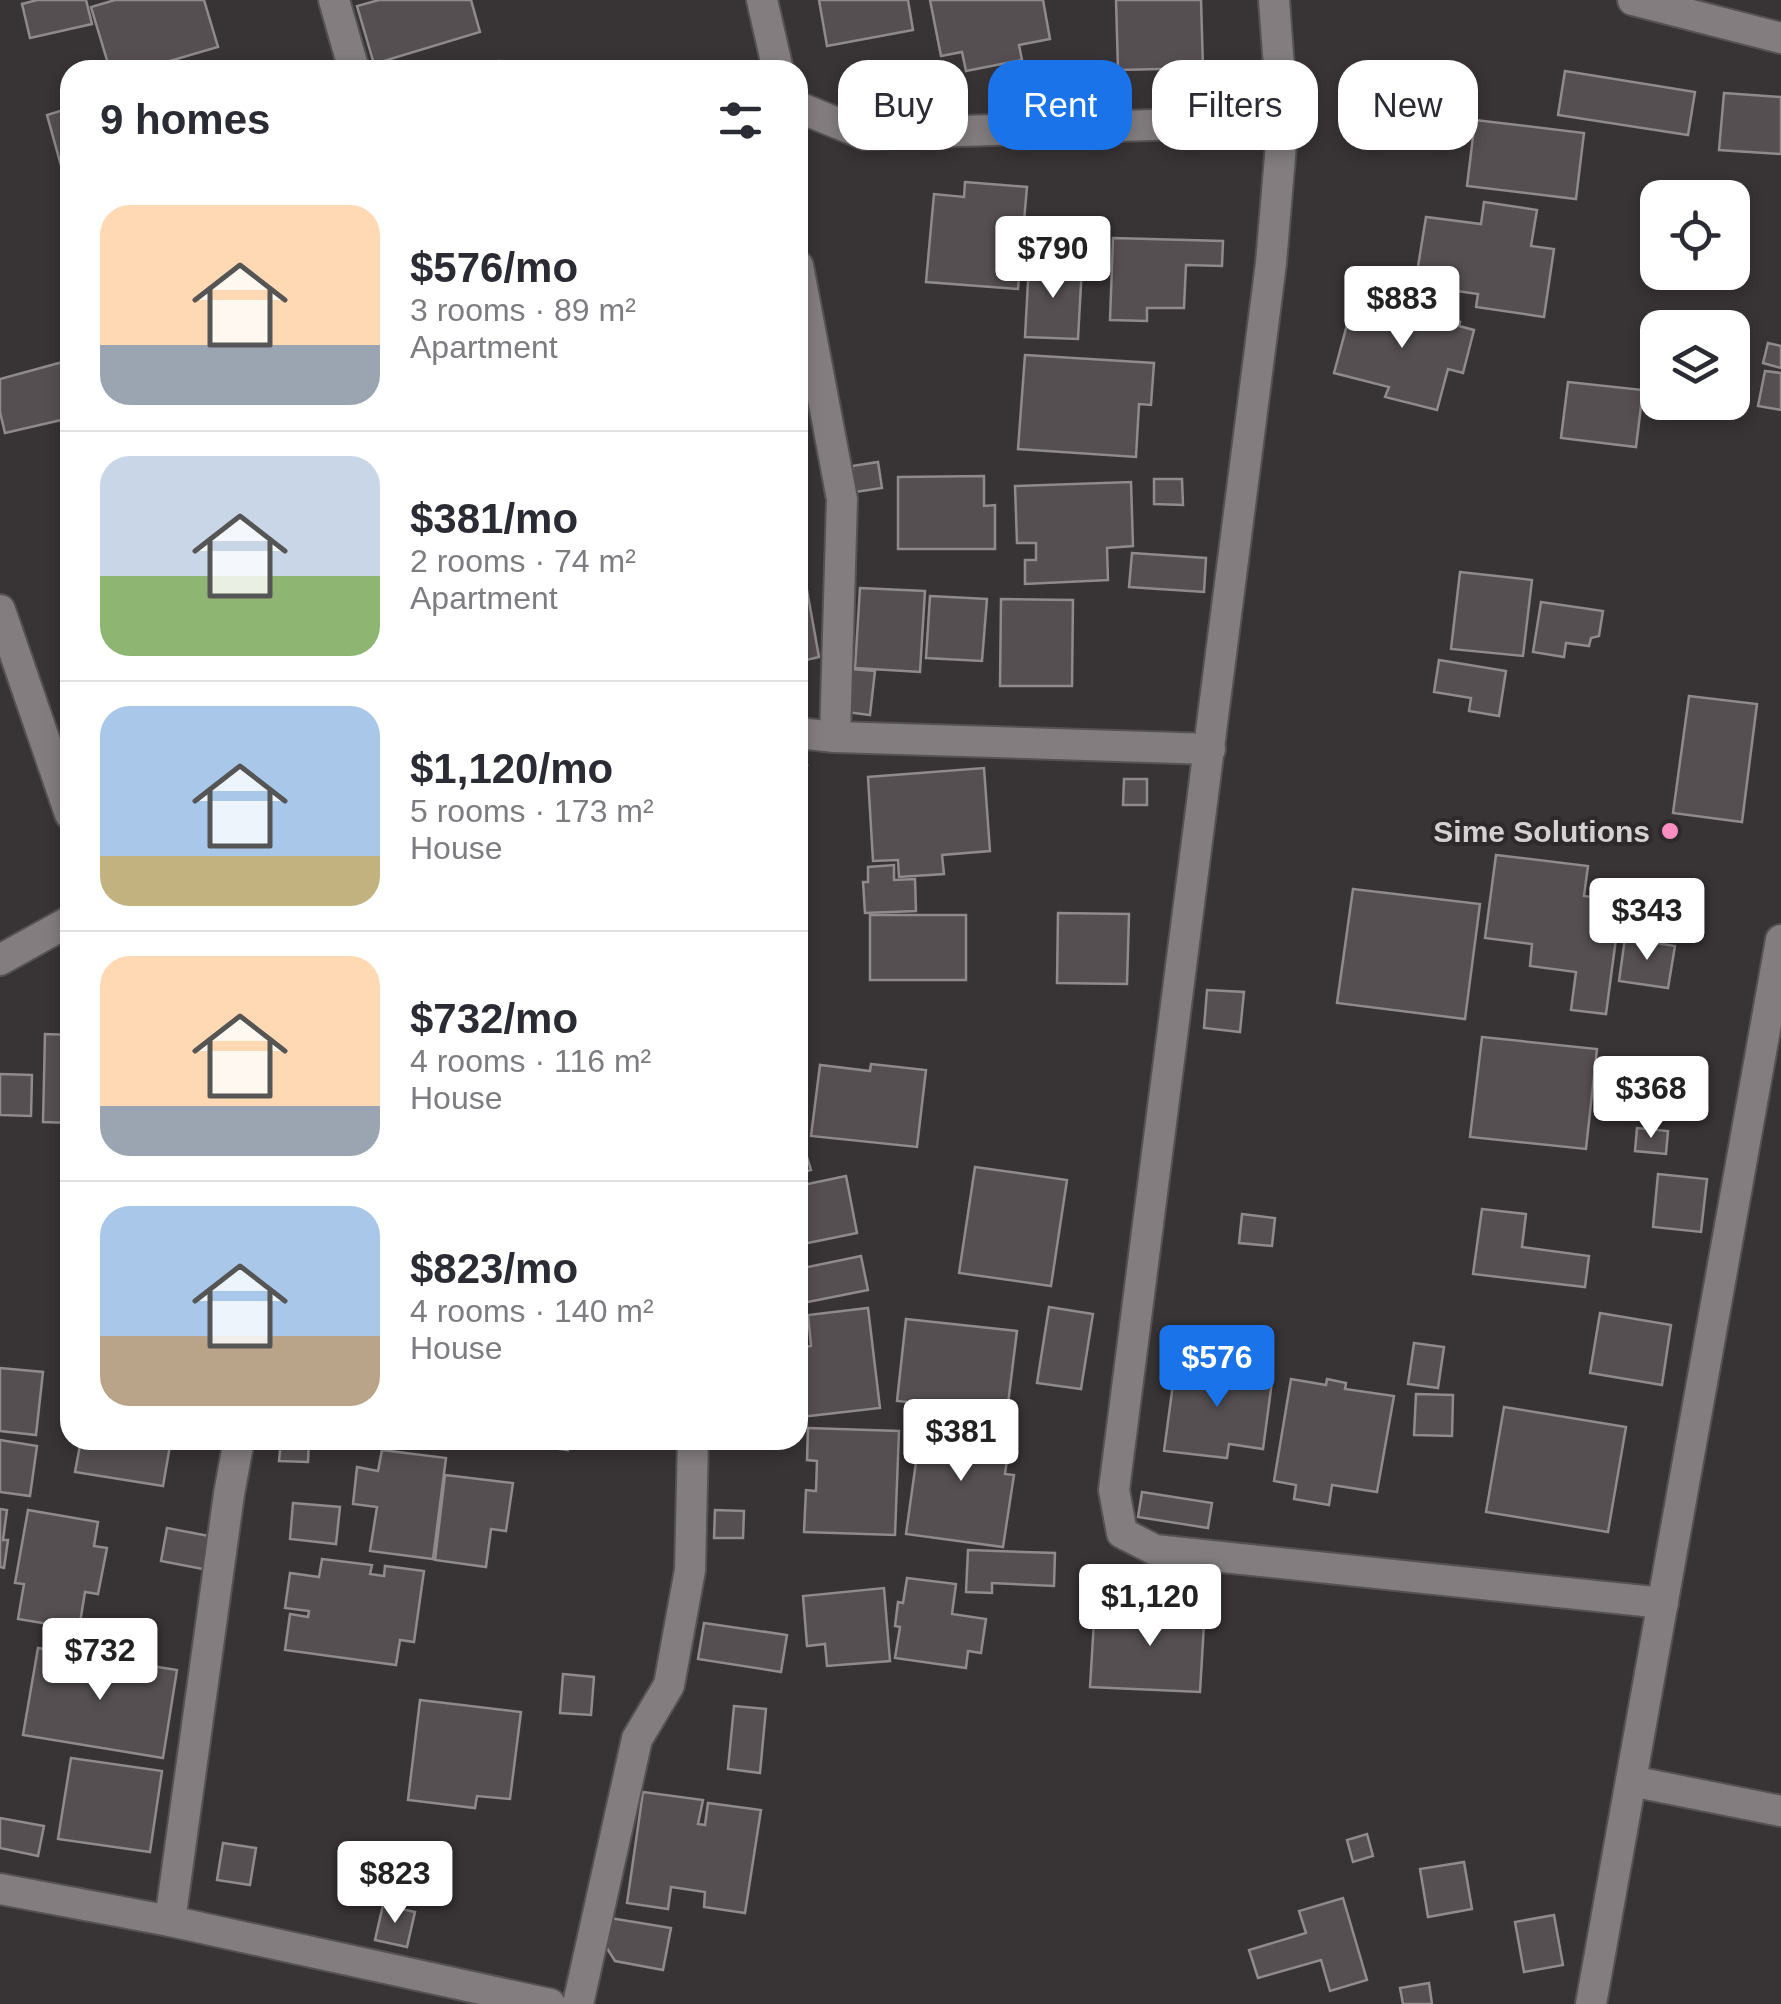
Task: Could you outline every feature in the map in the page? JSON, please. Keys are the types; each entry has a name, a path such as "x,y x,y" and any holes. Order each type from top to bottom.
{"street":[{"path":"334,0 351,60"},
{"path":"762,0 776,60"},
{"path":"1274,0 1279,60"},
{"path":"1633,0 1684,6 1781,38"},
{"path":"808,111 864,134 1152,125"},
{"path":"1281,150 1271,263 1114,1490 1122,1533 1156,1550 1662,1603"},
{"path":"808,319 842,499 835,738"},
{"path":"0,610 60,785"},
{"path":"808,734 835,738 1210,749"},
{"path":"0,960 60,927"},
{"path":"1591,2004 1781,940"},
{"path":"170,1921 238,1450"},
{"path":"578,2004 637,1738 669,1685 690,1570 694,1450"},
{"path":"1631,1781 1781,1811"},
{"path":"0,1889 170,1921 550,2004"}],"building":[{"path":"37,0 86,0 92,24 30,38 22,4"},
{"path":"115,0 204,0 218,47 173,60 107,60 91,7"},
{"path":"379,0 471,0 480,32 387,60 373,60 357,6"},
{"path":"819,0 908,0 913,30 827,46"},
{"path":"930,0 1043,0 1050,39 1019,45 1022,60 988,60 988,67 968,71 968,60 964,60 962,52 941,56"},
{"path":"1116,0 1201,0 1203,60 1152,60 1152,69 1132,70 1132,60 1118,60"},
{"path":"1565,71 1695,92 1688,135 1558,115"},
{"path":"1724,93 1781,97 1781,154 1719,150"},
{"path":"60,111 60,162 47,115"},
{"path":"1478,120 1584,133 1576,199 1467,186 1471,150 1478,150"},
{"path":"965,182 1027,187 1018,289 926,282 934,194 964,197"},
{"path":"1484,202 1537,210 1531,246 1554,249 1544,317 1476,307 1478,294 1415,285 1426,217 1481,224"},
{"path":"1113,238 1223,241 1222,266 1186,265 1184,308 1147,308 1147,321 1110,320"},
{"path":"1029,263 1082,266 1078,339 1025,337"},
{"path":"1355,295 1460,322 1459,326 1474,330 1463,373 1448,369 1437,410 1385,397 1389,387 1334,373"},
{"path":"1768,343 1781,346 1781,368 1763,363"},
{"path":"1025,355 1154,363 1151,405 1139,404 1136,457 1018,449"},
{"path":"60,363 60,420 5,433 0,412 0,379"},
{"path":"1765,371 1781,373 1781,410 1758,406"},
{"path":"1568,382 1640,390 1636,447 1561,438"},
{"path":"878,462 882,488 855,492 852,466"},
{"path":"984,476 984,506 995,505 995,549 898,549 898,477"},
{"path":"1154,479 1182,479 1183,505 1154,504"},
{"path":"1131,482 1133,546 1107,548 1108,580 1025,584 1025,560 1036,560 1036,543 1017,543 1015,486"},
{"path":"1132,553 1206,558 1204,592 1129,587"},
{"path":"1460,572 1532,580 1523,656 1451,649"},
{"path":"860,588 925,591 920,672 855,668"},
{"path":"808,596 819,657 808,660"},
{"path":"930,596 987,599 982,661 926,658"},
{"path":"1001,599 1073,600 1072,686 1000,686"},
{"path":"1541,602 1603,611 1599,636 1591,638 1589,646 1566,643 1564,657 1533,652"},
{"path":"1439,660 1506,671 1499,716 1469,711 1471,698 1434,692"},
{"path":"851,669 875,671 870,715 846,712"},
{"path":"1689,696 1757,704 1742,822 1673,813"},
{"path":"984,768 990,851 942,855 944,874 899,877 898,860 873,861 868,777"},
{"path":"1124,779 1147,779 1147,805 1123,805"},
{"path":"1496,855 1588,866 1584,896 1621,901 1606,1014 1571,1010 1576,972 1530,966 1532,944 1485,938"},
{"path":"894,865 894,880 915,879 916,911 865,913 863,882 868,882 868,867"},
{"path":"1353,889 1480,904 1465,1019 1337,1003"},
{"path":"1058,913 1129,914 1127,984 1057,983"},
{"path":"870,915 966,915 966,980 870,980"},
{"path":"1625,938 1675,946 1668,988 1619,981"},
{"path":"1207,990 1244,992 1240,1032 1204,1028"},
{"path":"45,1034 60,1035 60,1123 43,1122"},
{"path":"1482,1037 1597,1049 1586,1149 1470,1137"},
{"path":"871,1064 926,1070 917,1147 811,1136 820,1065 870,1071"},
{"path":"0,1074 32,1075 31,1116 0,1115"},
{"path":"1637,1128 1668,1131 1666,1154 1635,1151"},
{"path":"975,1167 1067,1180 1051,1286 959,1273"},
{"path":"1658,1174 1707,1179 1701,1232 1653,1227"},
{"path":"846,1176 857,1233 808,1243 808,1184"},
{"path":"1482,1209 1526,1214 1522,1247 1589,1256 1585,1287 1473,1274"},
{"path":"1242,1214 1275,1218 1272,1246 1239,1243"},
{"path":"861,1256 868,1290 808,1302 808,1267"},
{"path":"1049,1307 1093,1314 1081,1389 1037,1383"},
{"path":"868,1308 880,1408 808,1416 808,1315"},
{"path":"1600,1313 1671,1325 1662,1385 1590,1373"},
{"path":"906,1319 1017,1331 1007,1412 897,1401"},
{"path":"1414,1343 1444,1347 1438,1388 1408,1384"},
{"path":"1176,1362 1273,1374 1263,1449 1229,1444 1227,1458 1164,1451"},
{"path":"0,1368 43,1372 36,1435 0,1431"},
{"path":"1291,1379 1326,1385 1327,1379 1346,1383 1345,1389 1394,1396 1377,1492 1332,1485 1329,1505 1294,1499 1296,1485 1274,1481"},
{"path":"1416,1394 1453,1395 1452,1436 1414,1435"},
{"path":"1504,1407 1626,1427 1608,1532 1486,1512"},
{"path":"922,1419 1011,1431 1005,1474 1014,1475 1003,1547 906,1534"},
{"path":"808,1428 899,1431 895,1535 804,1532 806,1490 816,1491 817,1461 807,1460"},
{"path":"0,1440 37,1446 30,1496 0,1492"},
{"path":"79,1450 169,1450 163,1486 75,1472"},
{"path":"280,1450 309,1450 308,1462 279,1461"},
{"path":"382,1450 446,1458 433,1559 370,1551 377,1507 353,1504 357,1467 378,1471"},
{"path":"445,1475 513,1483 506,1531 491,1529 486,1567 435,1560"},
{"path":"1142,1492 1212,1503 1208,1528 1138,1517"},
{"path":"293,1503 340,1507 336,1544 290,1539"},
{"path":"0,1509 7,1510 4,1568 0,1567"},
{"path":"28,1510 98,1522 94,1546 107,1548 98,1594 85,1592 79,1629 18,1619 24,1584 15,1583"},
{"path":"715,1510 744,1511 743,1538 714,1538"},
{"path":"167,1528 209,1536 203,1569 161,1561"},
{"path":"968,1550 1055,1553 1054,1586 992,1583 992,1593 966,1592"},
{"path":"322,1559 372,1565 370,1574 384,1576 385,1566 424,1571 414,1642 400,1640 396,1665 285,1650 290,1614 308,1617 309,1611 285,1608 290,1573 319,1577"},
{"path":"907,1578 956,1584 952,1614 986,1619 981,1653 968,1651 966,1668 895,1658 900,1627 895,1626 898,1602 903,1603"},
{"path":"884,1588 890,1661 827,1666 825,1644 807,1646 803,1596"},
{"path":"1119,1603 1205,1607 1200,1692 1090,1687 1094,1621 1118,1623"},
{"path":"704,1623 787,1635 781,1672 698,1659"},
{"path":"38,1648 177,1670 163,1758 23,1735"},
{"path":"563,1674 594,1677 591,1715 560,1713"},
{"path":"420,1700 521,1712 510,1799 477,1796 475,1808 408,1800"},
{"path":"734,1706 766,1709 760,1773 728,1769"},
{"path":"71,1758 162,1771 150,1852 58,1839"},
{"path":"643,1792 703,1800 698,1824 705,1825 708,1803 761,1810 745,1913 704,1907 705,1892 671,1887 668,1909 627,1903"},
{"path":"0,1818 44,1826 38,1856 0,1848"},
{"path":"1367,1834 1373,1856 1353,1862 1347,1840"},
{"path":"223,1843 256,1848 250,1885 217,1880"},
{"path":"1464,1862 1472,1909 1428,1917 1420,1869"},
{"path":"1343,1898 1367,1980 1330,1991 1321,1960 1258,1978 1249,1950 1306,1933 1299,1911"},
{"path":"383,1905 415,1912 407,1947 375,1940"},
{"path":"1554,1915 1563,1965 1524,1972 1515,1922"},
{"path":"610,1918 671,1928 663,1970 615,1961 605,1945"},
{"path":"1429,1983 1432,2004 1403,2004 1400,1988"}],"place":[{"name":"Sime Solutions","path":"1670,831"}]}
